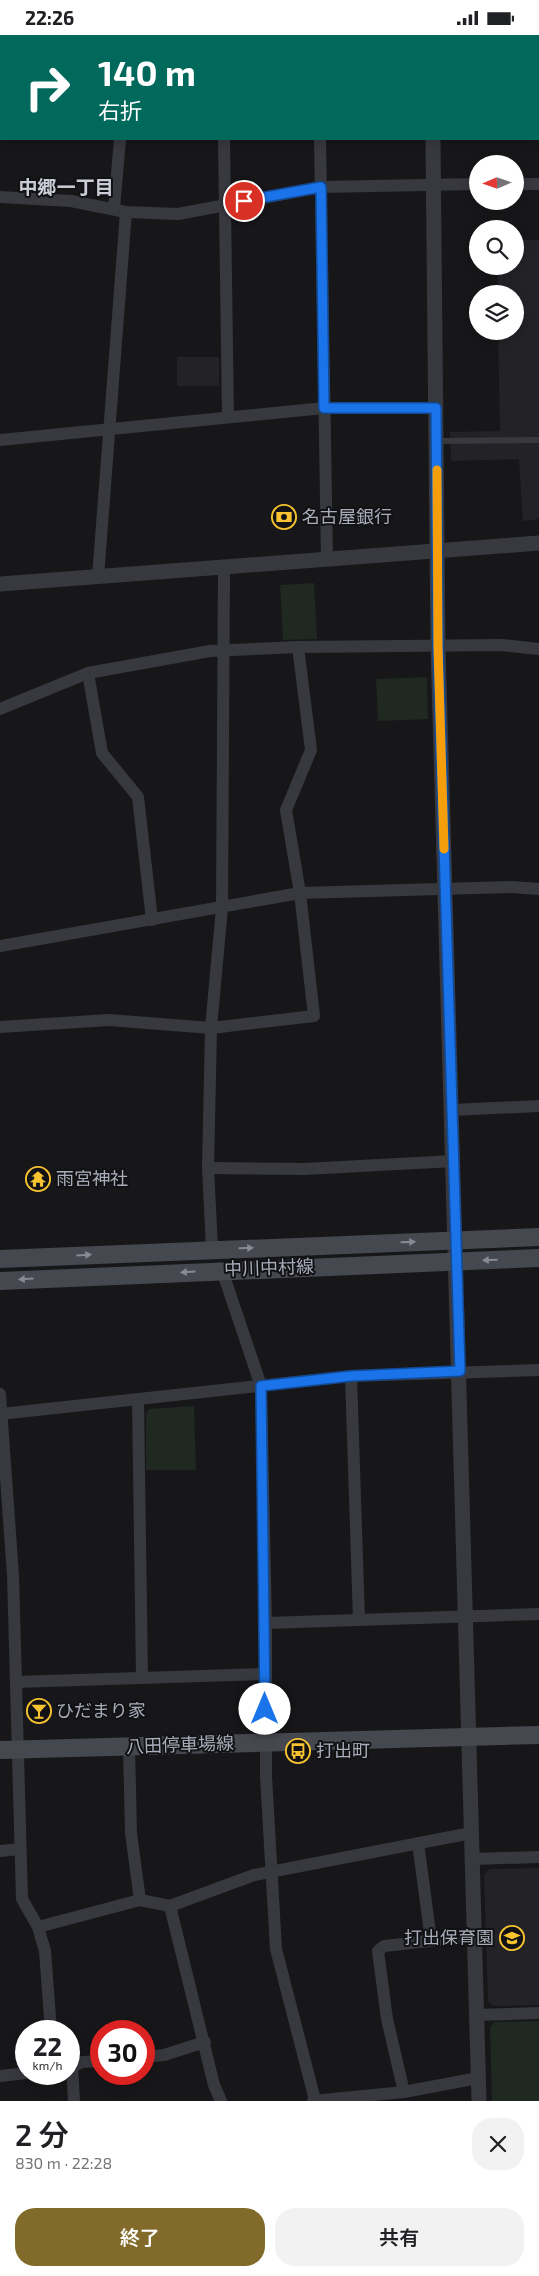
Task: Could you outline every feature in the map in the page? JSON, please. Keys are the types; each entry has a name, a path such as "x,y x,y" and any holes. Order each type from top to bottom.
{"main road":[{"name":"中川中村線","path":"0,1259 539,1237"},
{"name":"中川中村線","path":"0,1281 222,1270 539,1258"},
{"name":"八田停車場線","path":"0,1751 539,1735"}],"street":[{"path":"98,577 109,429 120,211 120,140"},
{"path":"224,140 228,417"},
{"path":"320,140 327,559"},
{"path":"433,140 438,647 457,1261 479,2101"},
{"path":"0,197 71,201 120,211 178,214 321,187 469,184"},
{"path":"524,184 539,184"},
{"path":"0,440 324,408 436,408"},
{"path":"0,584 539,543"},
{"path":"212,1249 208,1168 211,1027 222,908 224,567"},
{"path":"0,709 88,673 224,651 298,647 502,645 539,649"},
{"path":"0,1027 109,1020 211,1027 314,1016 300,893 286,810 311,750 298,647"},
{"path":"88,673 102,753 138,797 152,920"},
{"path":"0,945 300,893 511,887 539,889"},
{"path":"452,1110 539,1106"},
{"path":"208,1168 304,1169 454,1161"},
{"path":"222,1270 261,1386 266,1623 265,1743 276,1949 314,2101 404,2092 478,2078"},
{"path":"1,1414 351,1376 460,1371 539,1370"},
{"path":"351,1376 359,1620"},
{"path":"0,1395 6,1575 16,1682 22,1899 38,1927 45,1951 50,2020"},
{"path":"138,1399 142,1678"},
{"path":"266,1623 539,1614"},
{"path":"16,1682 266,1674"},
{"path":"130,1747 131,1833 140,1900"},
{"path":"38,1927 140,1900 170,1906 254,1875 471,1833"},
{"path":"418,1843 432,1940"},
{"path":"0,1851 20,1849"},
{"path":"472,1859 539,1857"},
{"path":"170,1906 205,2042 214,2085 221,2101"},
{"path":"404,2092 387,2019 378,1951 384,1946 474,1936"},
{"path":"476,2015 539,2013"},
{"path":"155,2056 164,2055 205,2042"},
{"path":"0,2076 15,2074"},
{"path":"73,2085 74,2101"}],"lane":[{"path":"436,441 539,439"}],"shaded area":[{"path":"524,240 539,240 539,519 523,521 519,459 451,461 450,432 500,431 498,340 524,340 524,285 498,285 497,275 524,275"},
{"path":"177,357 219,357 219,386 177,386"},
{"path":"314,583 317,639 283,640 280,585"},
{"path":"427,677 428,719 378,721 376,679"},
{"path":"194,1406 196,1470 146,1470 146,1414 149,1409"},
{"name":"打出保育園","path":"539,1868 539,2005 493,2006 488,2001 484,1875 490,1869"},
{"path":"539,2021 539,2101 492,2101 490,2027 494,2022"}],"slow traffic":[{"path":"437,470 438,647 444,849"}],"place":[{"name":"名古屋銀行","path":"284,517"},
{"name":"雨宮神社","path":"38,1179"},
{"name":"ひだまり家","path":"39,1711"},
{"name":"打出町","path":"298,1751"},
{"name":"打出保育園","path":"512,1938"}],"district":[{"name":"中郷一丁目","path":"66,187"}],"route":[{"path":"244,201 321,187 324,408 436,408 438,647 460,1371 351,1376 261,1386 266,1623 265,1709"}]}
